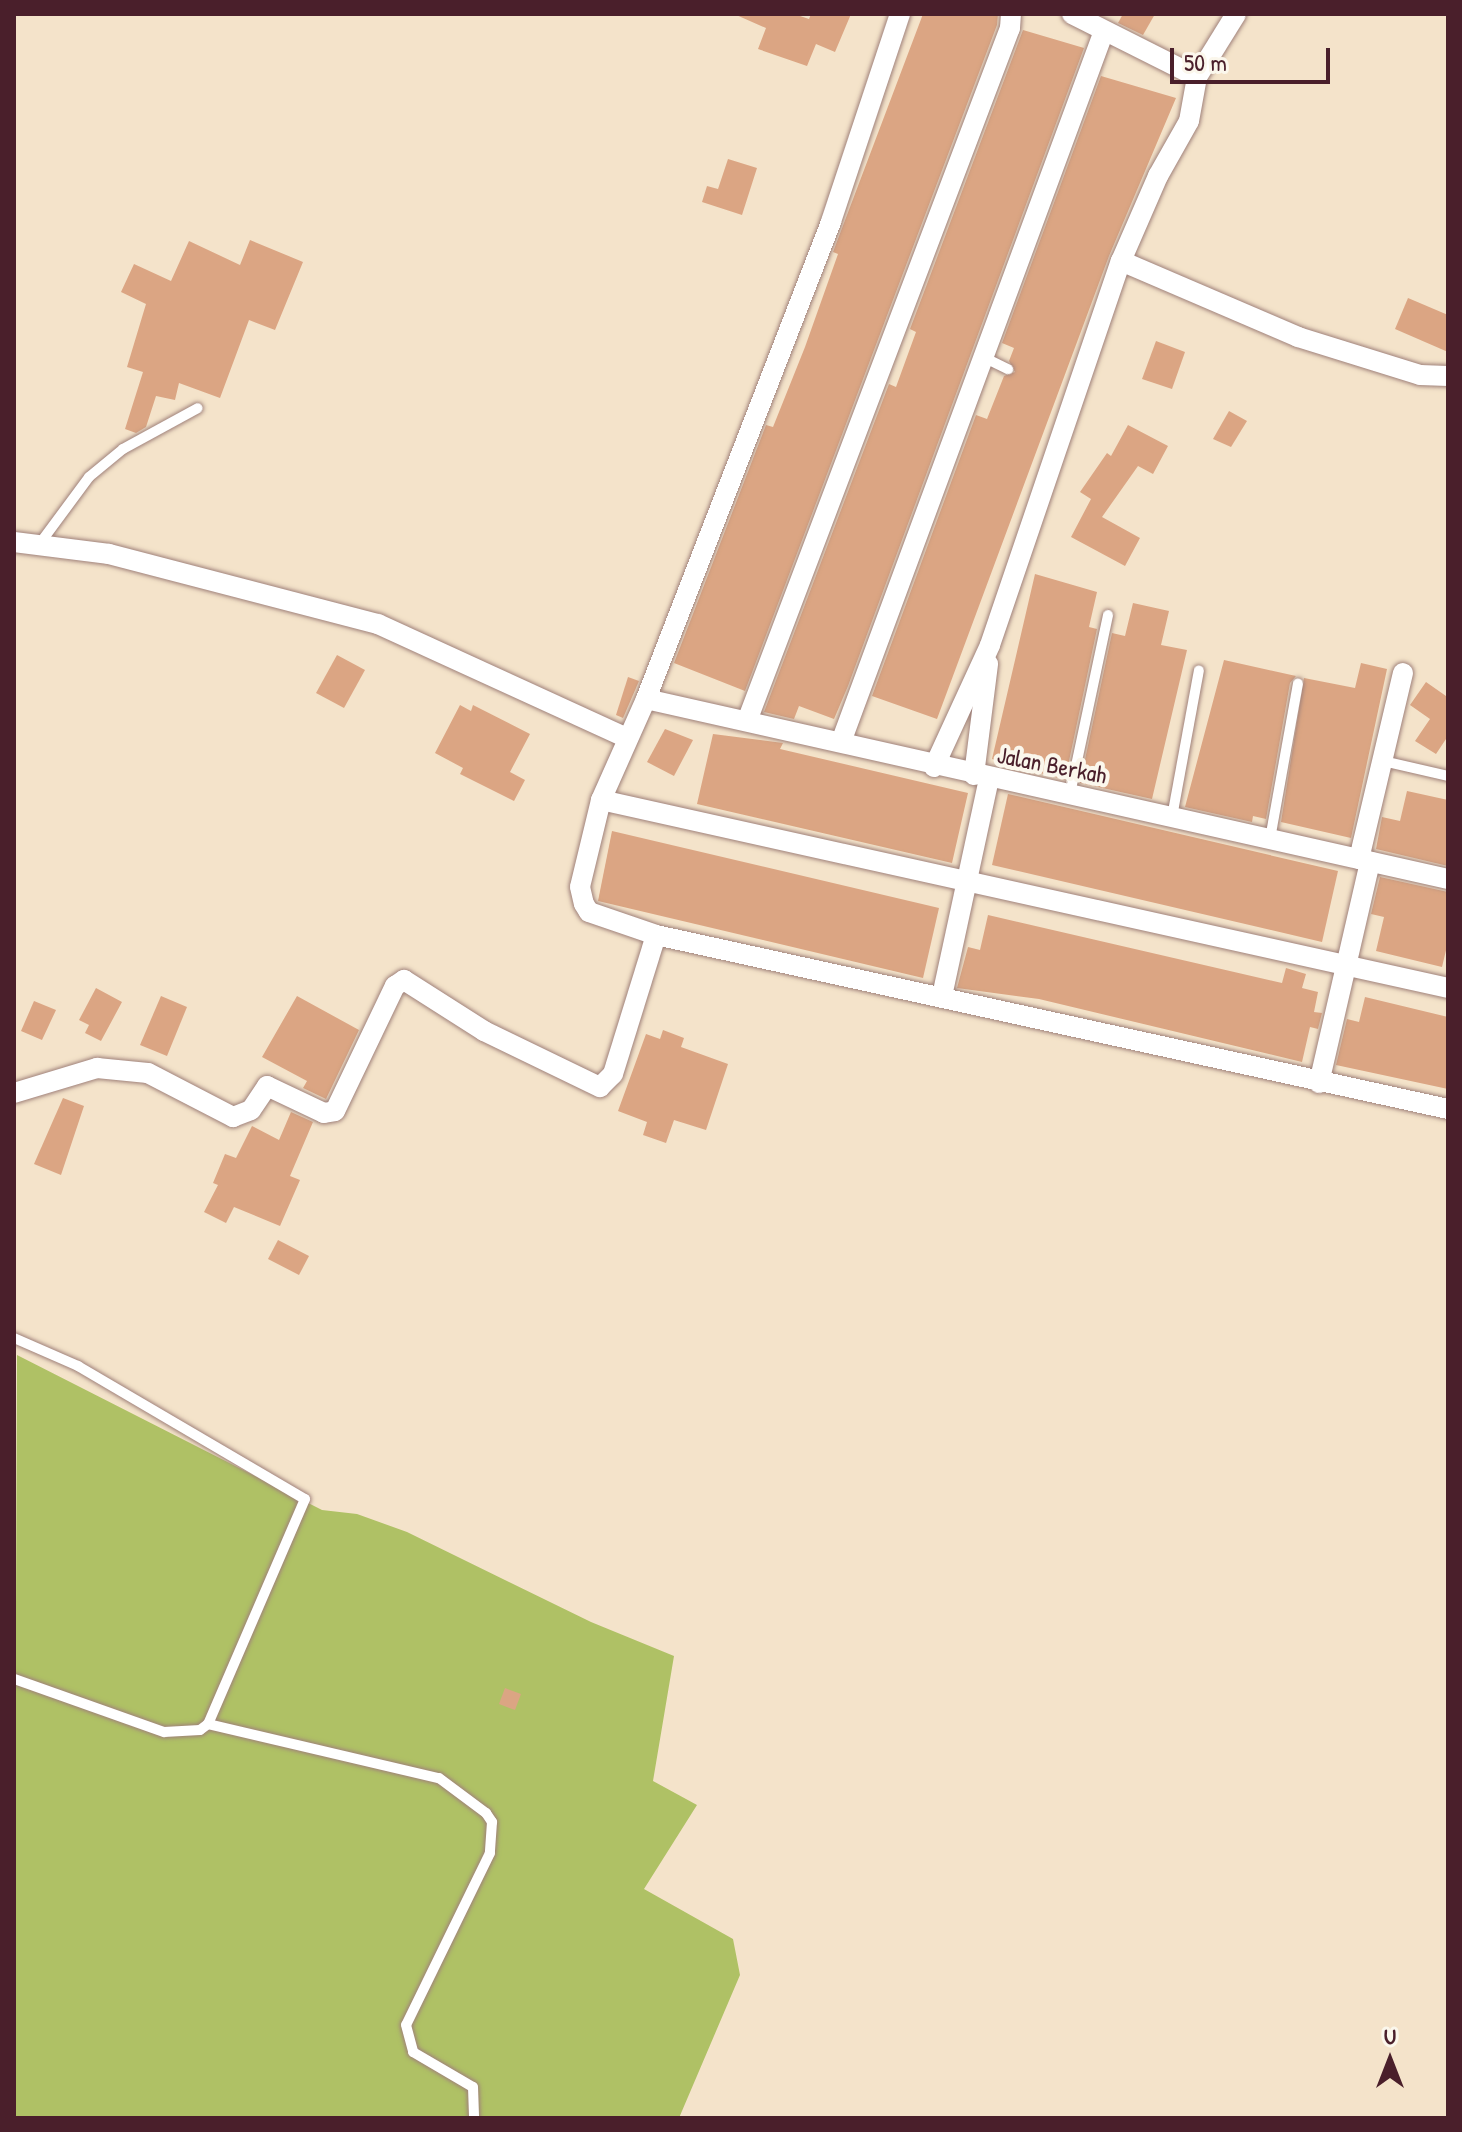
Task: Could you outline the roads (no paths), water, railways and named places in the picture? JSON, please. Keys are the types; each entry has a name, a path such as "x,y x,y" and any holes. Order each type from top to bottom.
{"street":[{"path":"900,14 831,222 646,699 601,800 580,887 584,904 589,912 656,935 1448,1109"},
{"path":"747,721 1010,28 1011,14"},
{"path":"1072,14 1197,77"},
{"path":"934,767 990,645 1121,261 1158,176 1189,121 1197,77 1236,14"},
{"path":"841,742 1104,31"},
{"path":"1121,261 1298,337 1406,371 1448,376"},
{"path":"14,542 109,554 378,624 627,738"},
{"path":"942,996 968,882 981,777 990,645"},
{"path":"1319,1083 1347,966 1383,761 1403,673"},
{"name":"Jalan Berkah","path":"646,699 841,742 934,767 1070,794 1448,879"},
{"path":"601,800 1448,988"},
{"path":"14,1093 97,1068 148,1073 233,1117 251,1110 267,1086 324,1113 335,1111 395,986 404,980 484,1031 600,1087 613,1074 656,935"}],"lane":[{"path":"983,357 1008,369"},
{"path":"37,547 89,477 123,449 198,408"},
{"path":"1070,794 1108,615"},
{"path":"1172,817 1199,670"},
{"path":"1270,839 1298,684"},
{"path":"1383,761 1448,776"},
{"path":"14,1338 78,1366 305,1499 208,1724"},
{"path":"14,1679 164,1732 190,1733 208,1724 439,1778 486,1813 492,1822 490,1853 406,2025 413,2052 473,2087 474,2118"}]}
